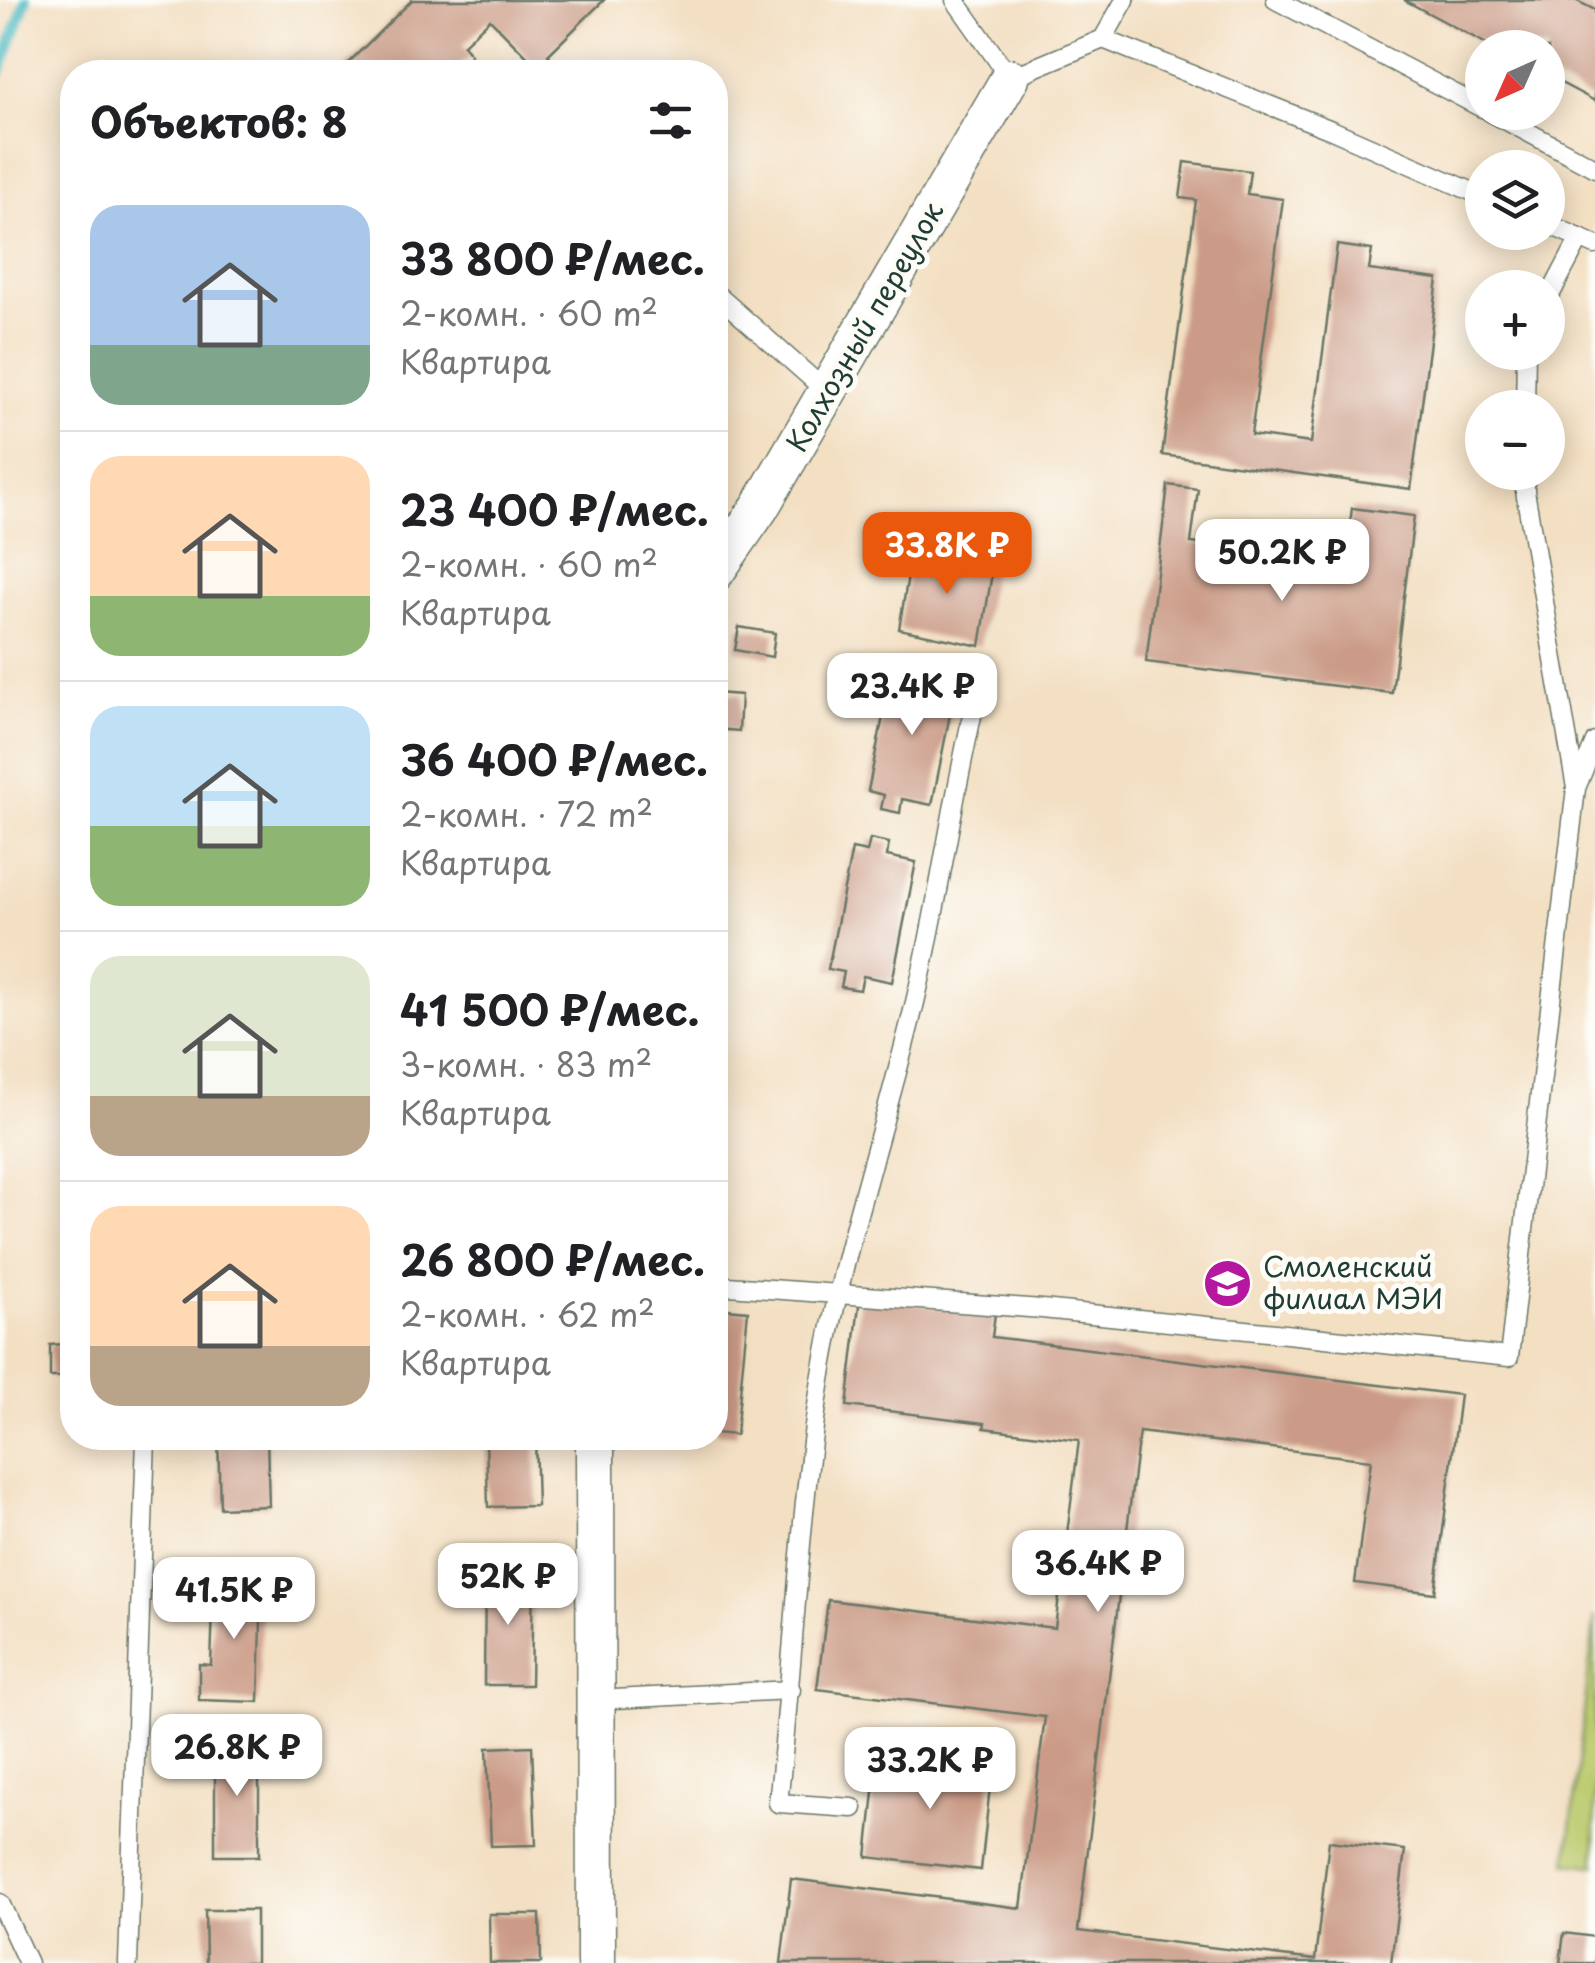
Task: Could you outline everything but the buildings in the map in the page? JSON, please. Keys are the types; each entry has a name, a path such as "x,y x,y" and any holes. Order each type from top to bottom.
{"street":[{"name":"Колхозный переулок","path":"728,553 760,507 1010,78"},
{"path":"595,1450 596,1963"}],"lane":[{"path":"955,0 1010,78 1102,39 1125,0"},
{"path":"1276,0 1465,99"},
{"path":"1102,39 1334,131 1465,189"},
{"path":"1524,130 1595,168"},
{"path":"1565,274 1587,242"},
{"path":"728,304 827,392"},
{"path":"1525,490 1576,788"},
{"path":"853,1808 778,1802 818,1402 836,1293 915,1003 937,906 960,760 981,678"},
{"path":"728,1286 1042,1309 1509,1357 1576,788 1595,742"},
{"path":"128,1963 146,1450"},
{"path":"596,1700 790,1690"},
{"path":"0,1902 28,1963"}],"green space":[{"path":"1595,1615 1595,1866 1567,1863"}],"waterway":[{"path":"0,72 26,0"}],"place":[{"name":"Смоленский филиал МЭИ","path":"1228,1283"}]}
